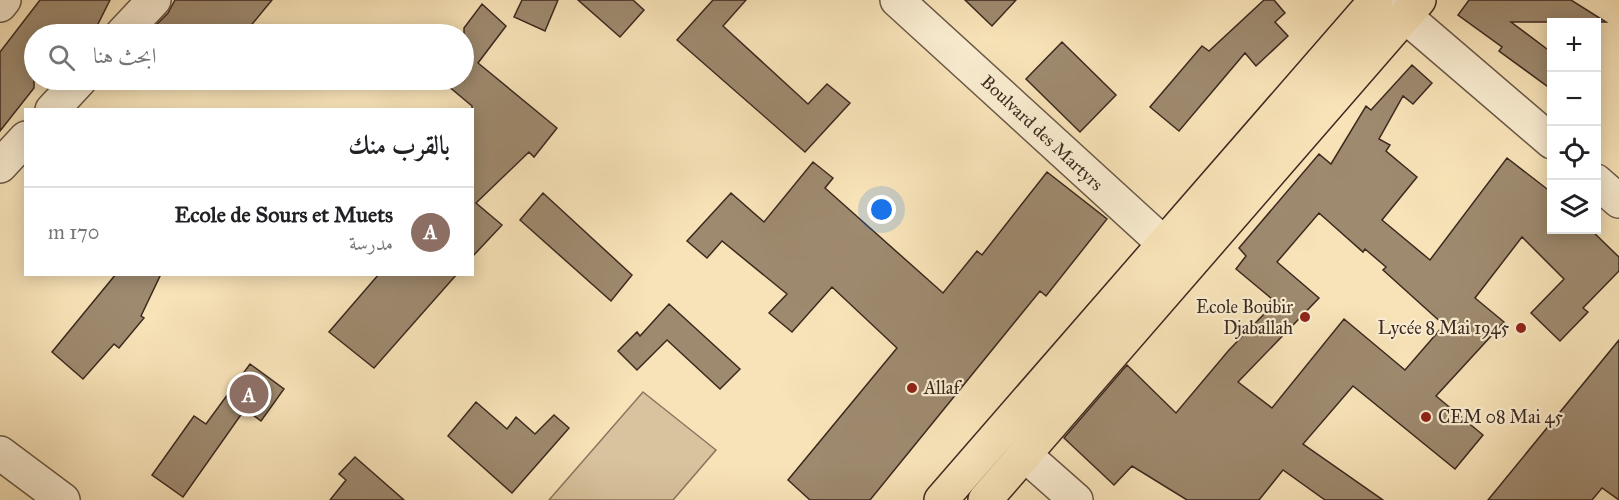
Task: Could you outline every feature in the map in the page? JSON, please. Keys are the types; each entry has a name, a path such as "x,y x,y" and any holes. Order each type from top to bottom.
{"main road":[{"path":"985,500 1025,455 1176,255 1376,0"},
{"path":"941,500 1176,255 1405,5"}],"street":[{"path":"0,5 4,0"},
{"path":"131,24 154,0"},
{"name":"Boulvard des Martyrs","path":"897,0 1176,255"},
{"path":"1405,5 1547,138"},
{"path":"54,108 71,90"},
{"path":"0,166 24,140"},
{"path":"1601,185 1619,201"},
{"path":"0,453 63,500"},
{"path":"1025,455 1076,500"}],"shaded area":[{"path":"643,392 716,450 673,500 549,500"}],"building":[{"path":"40,0 110,0 98,24 24,24 24,90 32,90 0,131 0,52"},
{"path":"175,0 272,0 252,24 157,24 168,13"},
{"path":"522,0 558,0 545,31 514,17"},
{"path":"578,0 633,0 644,10 620,37"},
{"path":"713,0 746,0 723,26 808,104 827,84 850,103 805,152 677,40"},
{"path":"965,0 1016,0 992,26"},
{"path":"1264,0 1274,0 1285,13 1275,22 1288,36 1256,66 1245,53 1179,131 1150,107 1202,46 1209,51"},
{"path":"1469,0 1571,0 1600,18 1547,18 1547,22 1511,22 1547,49 1547,86 1499,51 1502,47 1458,15"},
{"path":"482,4 506,26 478,63 557,128 534,157 529,152 476,203 502,225 474,255 474,108 453,90 474,90 474,24 467,24"},
{"path":"1062,42 1116,95 1080,132 1026,79"},
{"path":"1412,65 1432,83 1413,104 1403,96 1379,139 1390,145 1386,151 1417,177 1382,220 1430,260 1507,158 1547,189 1547,234 1595,234 1619,257 1619,271 1583,308 1588,312 1560,341 1531,313 1564,279 1522,237 1475,298 1504,322 1436,396 1483,435 1455,469 1353,386 1303,444 1383,500 1325,500 1283,470 1259,500 1187,500 1132,466 1114,485 1064,438 1127,365 1176,413 1229,350 1267,311 1264,308 1272,299 1236,269 1246,256 1239,248 1319,154 1331,164 1366,106 1371,110","holes":["1319,213 1363,252 1365,249 1386,267 1383,270 1444,325 1405,370 1344,319 1272,408 1238,382 1319,298 1277,262"]},
{"path":"813,162 833,178 825,188 943,293 977,251 982,255 1047,172 1107,219 1046,296 1040,291 870,500 810,500 788,480 897,348 832,287 792,332 769,313 787,294 722,241 707,258 687,241 731,193 764,222"},
{"path":"543,193 632,275 611,301 520,220"},
{"path":"114,276 160,276 141,316 144,318 119,348 114,344 83,379 52,352"},
{"path":"377,276 455,276 374,368 329,332"},
{"path":"669,304 740,369 720,389 667,340 637,370 618,351 637,332 640,336"},
{"path":"1619,340 1619,500 1602,488 1592,500 1488,500"},
{"path":"250,364 284,389 261,421 245,409 183,497 152,475 194,416 206,424"},
{"path":"476,402 507,429 516,417 535,434 554,415 569,428 512,493 448,436"},
{"path":"355,457 404,500 330,500 346,480 339,474"}],"place":[{"name":"Ecole Boubir Djaballah","path":"1305,317"},
{"name":"Lycée 8 Mai 1945","path":"1521,328"},
{"name":"Allaf","path":"912,388"},
{"name":"Ecole de Sours et Muets","path":"249,394"},
{"name":"CEM 08 Mai 45","path":"1426,417"}]}
